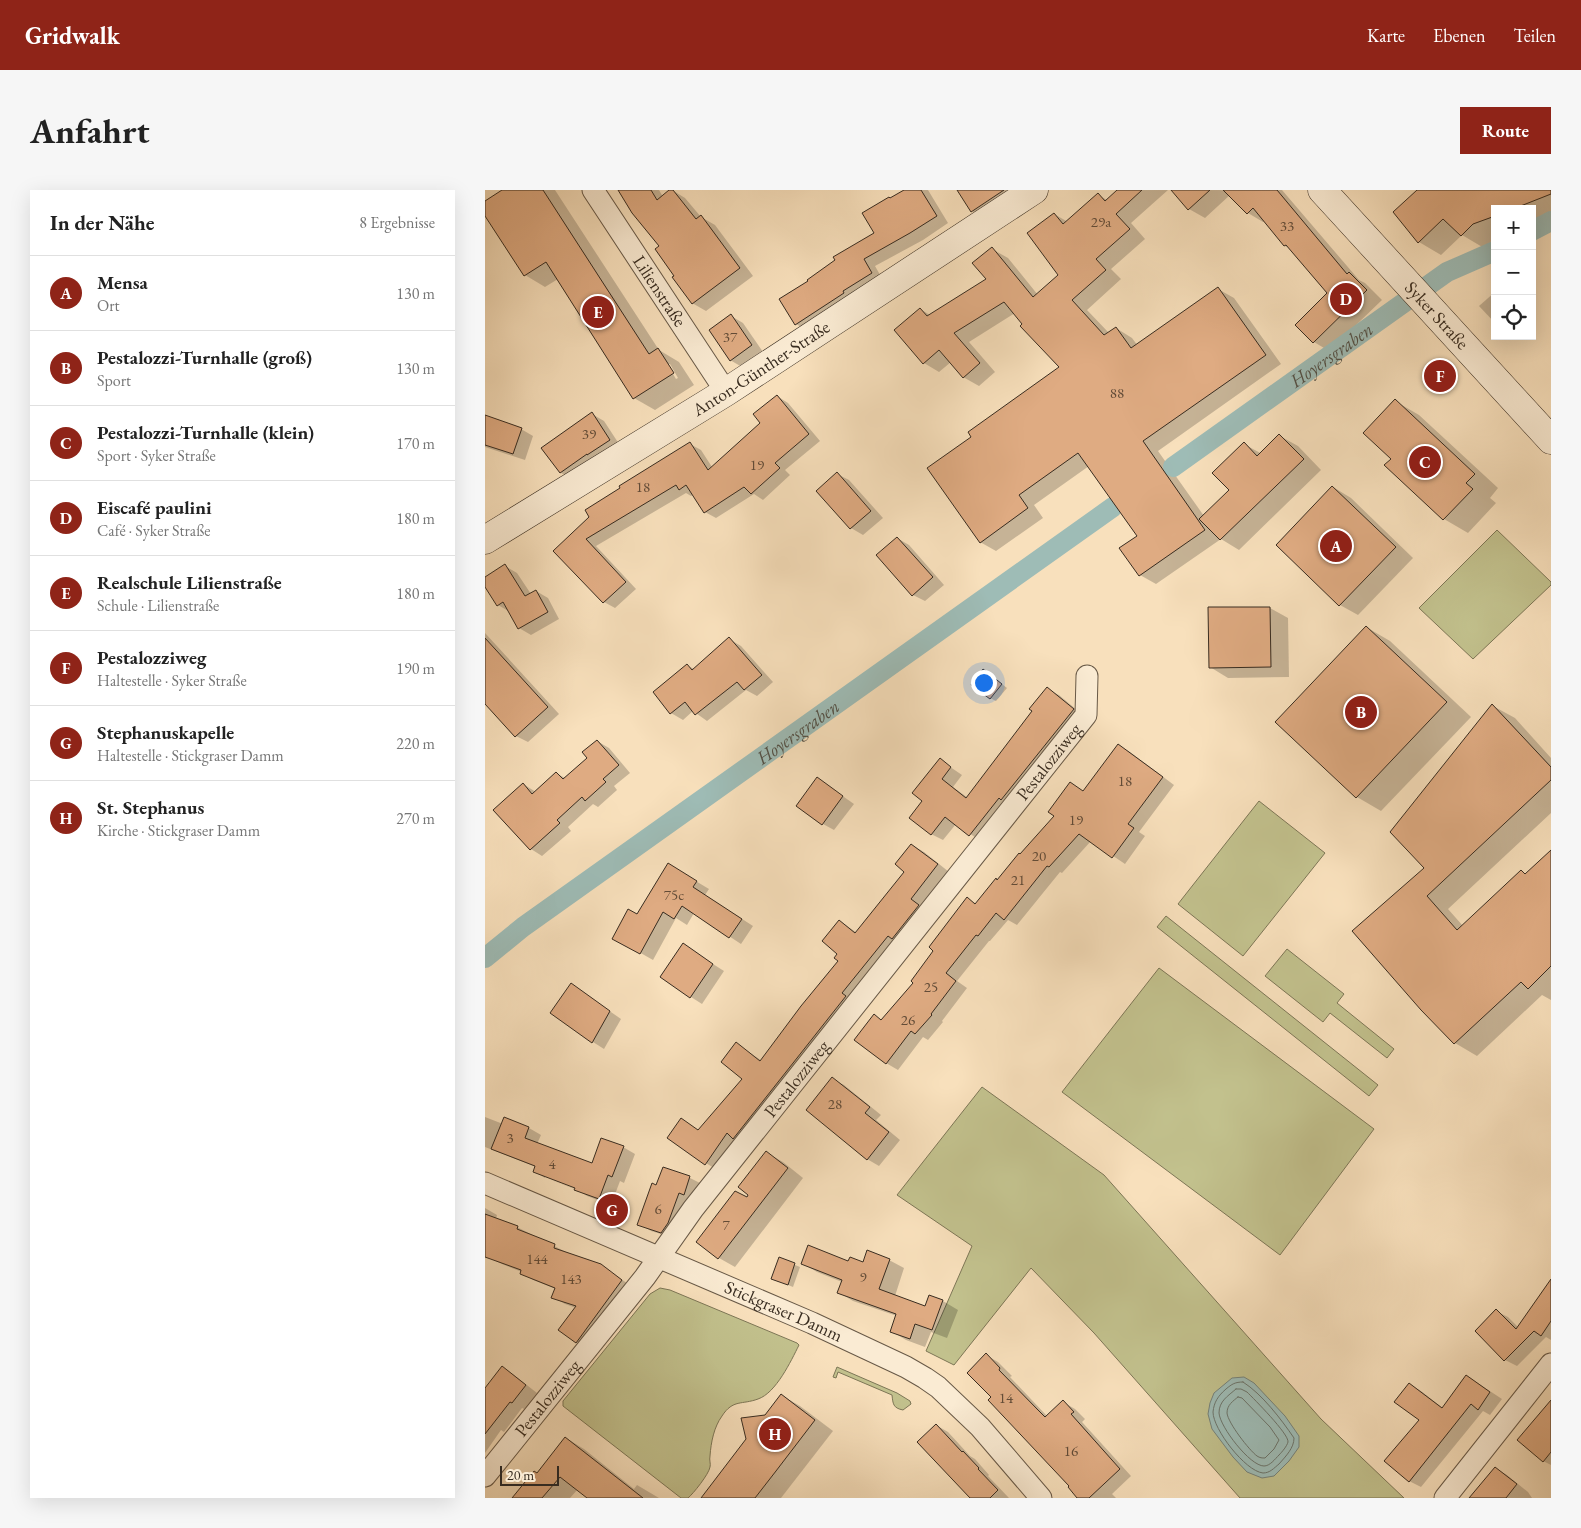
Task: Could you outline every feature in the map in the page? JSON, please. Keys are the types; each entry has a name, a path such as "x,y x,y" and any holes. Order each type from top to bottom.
{"main road":[{"name":"Anton-Günther-Straße","path":"485,540 726,392 1034,190"},
{"name":"Syker Straße","path":"1322,190 1551,440"}],"street":[{"name":"Lilienstraße","path":"593,190 726,392"},
{"name":"Pestalozziweg","path":"485,1476 645,1277 693,1209 1086,716 1087,676"},
{"name":"Stickgraser Damm","path":"485,1183 812,1323 925,1378 939,1388 980,1427 1041,1498"},
{"path":"1445,1498 1551,1364"}],"shaded area":[{"path":"1497,530 1551,582 1551,585 1473,659 1419,608"},
{"path":"1259,801 1325,853 1243,956 1178,904"},
{"path":"1166,916 1378,1085 1369,1096 1157,927"},
{"path":"1287,949 1344,994 1337,1003 1394,1049 1387,1058 1330,1013 1323,1022 1265,976"},
{"path":"1159,968 1374,1129 1280,1255 1062,1092"},
{"path":"982,1087 1104,1175 1321,1419 1404,1498 1240,1498 1094,1333 1031,1268 954,1365 926,1351 972,1246 897,1195"},
{"path":"660,1288 670,1290 799,1345 782,1376 765,1396 752,1401 738,1403 730,1407 722,1416 713,1435 709,1470 701,1484 688,1498 681,1498 563,1406 563,1401 650,1294"},
{"path":"837,1367 897,1393 910,1401 911,1404 903,1410 897,1408 894,1405 892,1395 838,1372 836,1378 833,1377"}],"water":[{"path":"1244,1377 1254,1383 1285,1416 1299,1436 1299,1447 1289,1461 1274,1476 1262,1478 1247,1472 1212,1429 1208,1414 1214,1393 1232,1378"}],"building":[{"path":"502,190 543,190 649,354 658,348 674,373 633,399 546,262 524,276 485,216 485,201"},
{"path":"618,190 651,190 657,200 669,190 673,190 696,219 701,215 740,268 692,304 672,277 674,276 655,249 659,246 632,213"},
{"path":"904,190 921,190 937,216 864,259 872,273 795,325 779,299 808,281 835,260 833,257 874,233 862,213"},
{"path":"957,190 1004,190 971,212"},
{"path":"1117,190 1142,190 1116,214 1130,229 1096,259 1106,270 1072,300 1104,335 1116,327 1131,348 1218,287 1266,355 1143,441 1205,530 1139,576 1119,548 1137,536 1078,453 1019,495 1028,508 980,543 927,468 971,437 968,432 1059,367 1020,326 1022,324 1004,302 954,333 980,363 963,378 939,350 923,364 894,330 920,308 927,316 986,279 972,263 992,247 1033,297 1058,275 1027,233 1054,213 1063,224 1098,193 1105,201"},
{"path":"1171,190 1210,190 1188,210"},
{"path":"1223,190 1277,190 1347,274 1349,272 1367,290 1313,343 1295,325 1327,293 1286,245 1284,246 1253,208 1247,214"},
{"path":"1417,190 1551,190 1551,194 1523,205 1491,205 1491,217 1473,224 1461,236 1443,219 1418,243 1393,212"},
{"path":"731,314 752,345 730,361 709,330"},
{"path":"777,395 809,434 775,463 780,468 751,494 744,487 704,513 686,485 679,490 676,485 586,539 626,582 603,603 553,551 589,517 585,510 620,488 619,486 690,442 708,470 760,423 753,414"},
{"path":"1395,399 1475,474 1466,483 1473,489 1443,520 1384,465 1391,459 1363,433"},
{"path":"592,412 610,440 560,473 541,448"},
{"path":"485,415 522,428 513,454 485,445"},
{"path":"1279,434 1304,459 1220,540 1199,519 1229,490 1212,473 1244,442 1257,456"},
{"path":"837,472 871,511 850,529 816,491"},
{"path":"1332,486 1396,547 1339,606 1276,545"},
{"path":"897,537 933,577 912,596 876,555"},
{"path":"505,564 525,596 536,590 548,612 518,629 503,602 497,606 485,587 485,577"},
{"path":"1208,607 1270,607 1271,667 1209,668"},
{"path":"1366,626 1447,702 1356,798 1275,722"},
{"path":"729,637 762,675 744,690 737,682 695,715 685,702 670,714 653,692 687,664 692,670"},
{"path":"485,638 548,707 515,737 485,704"},
{"path":"983,669 1002,684 990,699 971,685"},
{"path":"1047,687 1074,709 1001,800 999,798 969,836 945,817 931,835 909,818 922,801 912,793 940,758 951,767 942,779 966,798 1032,711 1029,709"},
{"path":"1492,704 1551,767 1551,780 1427,896 1457,930 1521,870 1525,874 1551,850 1551,966 1528,989 1521,982 1454,1044 1421,1010 1352,931 1424,868 1390,832"},
{"path":"597,740 619,765 603,779 606,782 585,801 582,797 557,820 560,823 530,850 493,810 523,783 532,794 556,772 563,779 587,758 582,752"},
{"path":"1118,744 1163,777 1128,824 1134,828 1112,858 1079,834 1049,867 1047,866 1004,920 996,913 978,936 976,935 946,973 956,981 932,1015 915,1034 911,1031 886,1064 854,1040 874,1014 881,1020 913,983 911,981 933,951 929,947 967,897 975,904 996,878 997,880 1019,853 1054,816 1048,812 1070,782 1083,791"},
{"path":"817,777 843,796 822,825 796,806"},
{"path":"911,844 938,864 911,899 919,905 892,939 888,936 842,993 846,996 733,1139 727,1133 705,1165 667,1138 681,1118 698,1130 742,1079 721,1062 736,1042 760,1061 838,961 834,958 837,954 822,941 839,920 855,933 904,872 895,864"},
{"path":"668,863 697,881 693,887 742,919 729,938 682,906 674,919 663,912 640,954 612,939 628,909 637,914"},
{"path":"683,943 713,964 690,998 660,977"},
{"path":"571,983 610,1011 592,1043 550,1013"},
{"path":"832,1077 870,1107 865,1113 889,1132 867,1160 806,1110"},
{"path":"504,1117 529,1127 525,1138 592,1163 601,1138 624,1146 612,1177 608,1175 599,1199 533,1172 535,1166 491,1149"},
{"path":"766,1151 788,1168 718,1259 696,1242 735,1191 747,1197 748,1195 738,1187"},
{"path":"663,1167 690,1176 684,1195 679,1193 668,1223 661,1233 637,1225 652,1183 656,1185"},
{"path":"485,1214 518,1226 517,1229 555,1244 554,1248 601,1264 622,1280 576,1343 558,1330 576,1306 551,1298 555,1288 520,1274 521,1270 485,1257"},
{"path":"808,1245 848,1261 850,1257 863,1262 867,1250 890,1259 879,1289 925,1306 929,1295 943,1300 932,1330 915,1324 910,1339 890,1332 896,1314 837,1293 842,1280 801,1264"},
{"path":"779,1257 795,1263 788,1285 771,1279"},
{"path":"1551,1279 1551,1321 1541,1336 1534,1331 1504,1361 1475,1331 1496,1309 1516,1329"},
{"path":"986,1353 1000,1368 999,1370 1045,1417 1063,1400 1074,1412 1071,1414 1120,1469 1089,1498 1077,1498 1069,1486 988,1400 991,1397 967,1373"},
{"path":"502,1366 526,1385 485,1434 485,1388"},
{"path":"1466,1375 1490,1392 1478,1410 1471,1404 1409,1482 1384,1461 1419,1420 1394,1402 1409,1383 1442,1408"},
{"path":"781,1394 815,1420 776,1471 755,1498 701,1498 746,1439 741,1418 765,1415"},
{"path":"1551,1400 1551,1452 1543,1462 1517,1440"},
{"path":"936,1424 998,1490 990,1498 970,1498 917,1442"},
{"path":"565,1437 643,1498 587,1498 560,1477 542,1498 512,1498 534,1471 537,1473"},
{"path":"1495,1467 1517,1484 1506,1498 1469,1498"}],"waterway":[{"name":"Hoyersgraben","path":"1536,229 1551,221"},
{"name":"Hoyersgraben","path":"1173,467 1447,272 1491,253"},
{"name":"Hoyersgraben","path":"485,958 523,927 1113,507"}],"place":[{"name":"Eiscafé paulini","path":"1346,299"},
{"name":"Realschule Lilienstraße","path":"598,312"},
{"name":"Pestalozziweg","path":"1440,376"},
{"name":"Pestalozzi-Turnhalle (klein)","path":"1425,462"},
{"name":"Mensa","path":"1336,546"},
{"name":"Pestalozzi-Turnhalle (groß)","path":"1361,712"},
{"name":"Stephanuskapelle","path":"612,1210"},
{"name":"St. Stephanus","path":"775,1434"}]}
